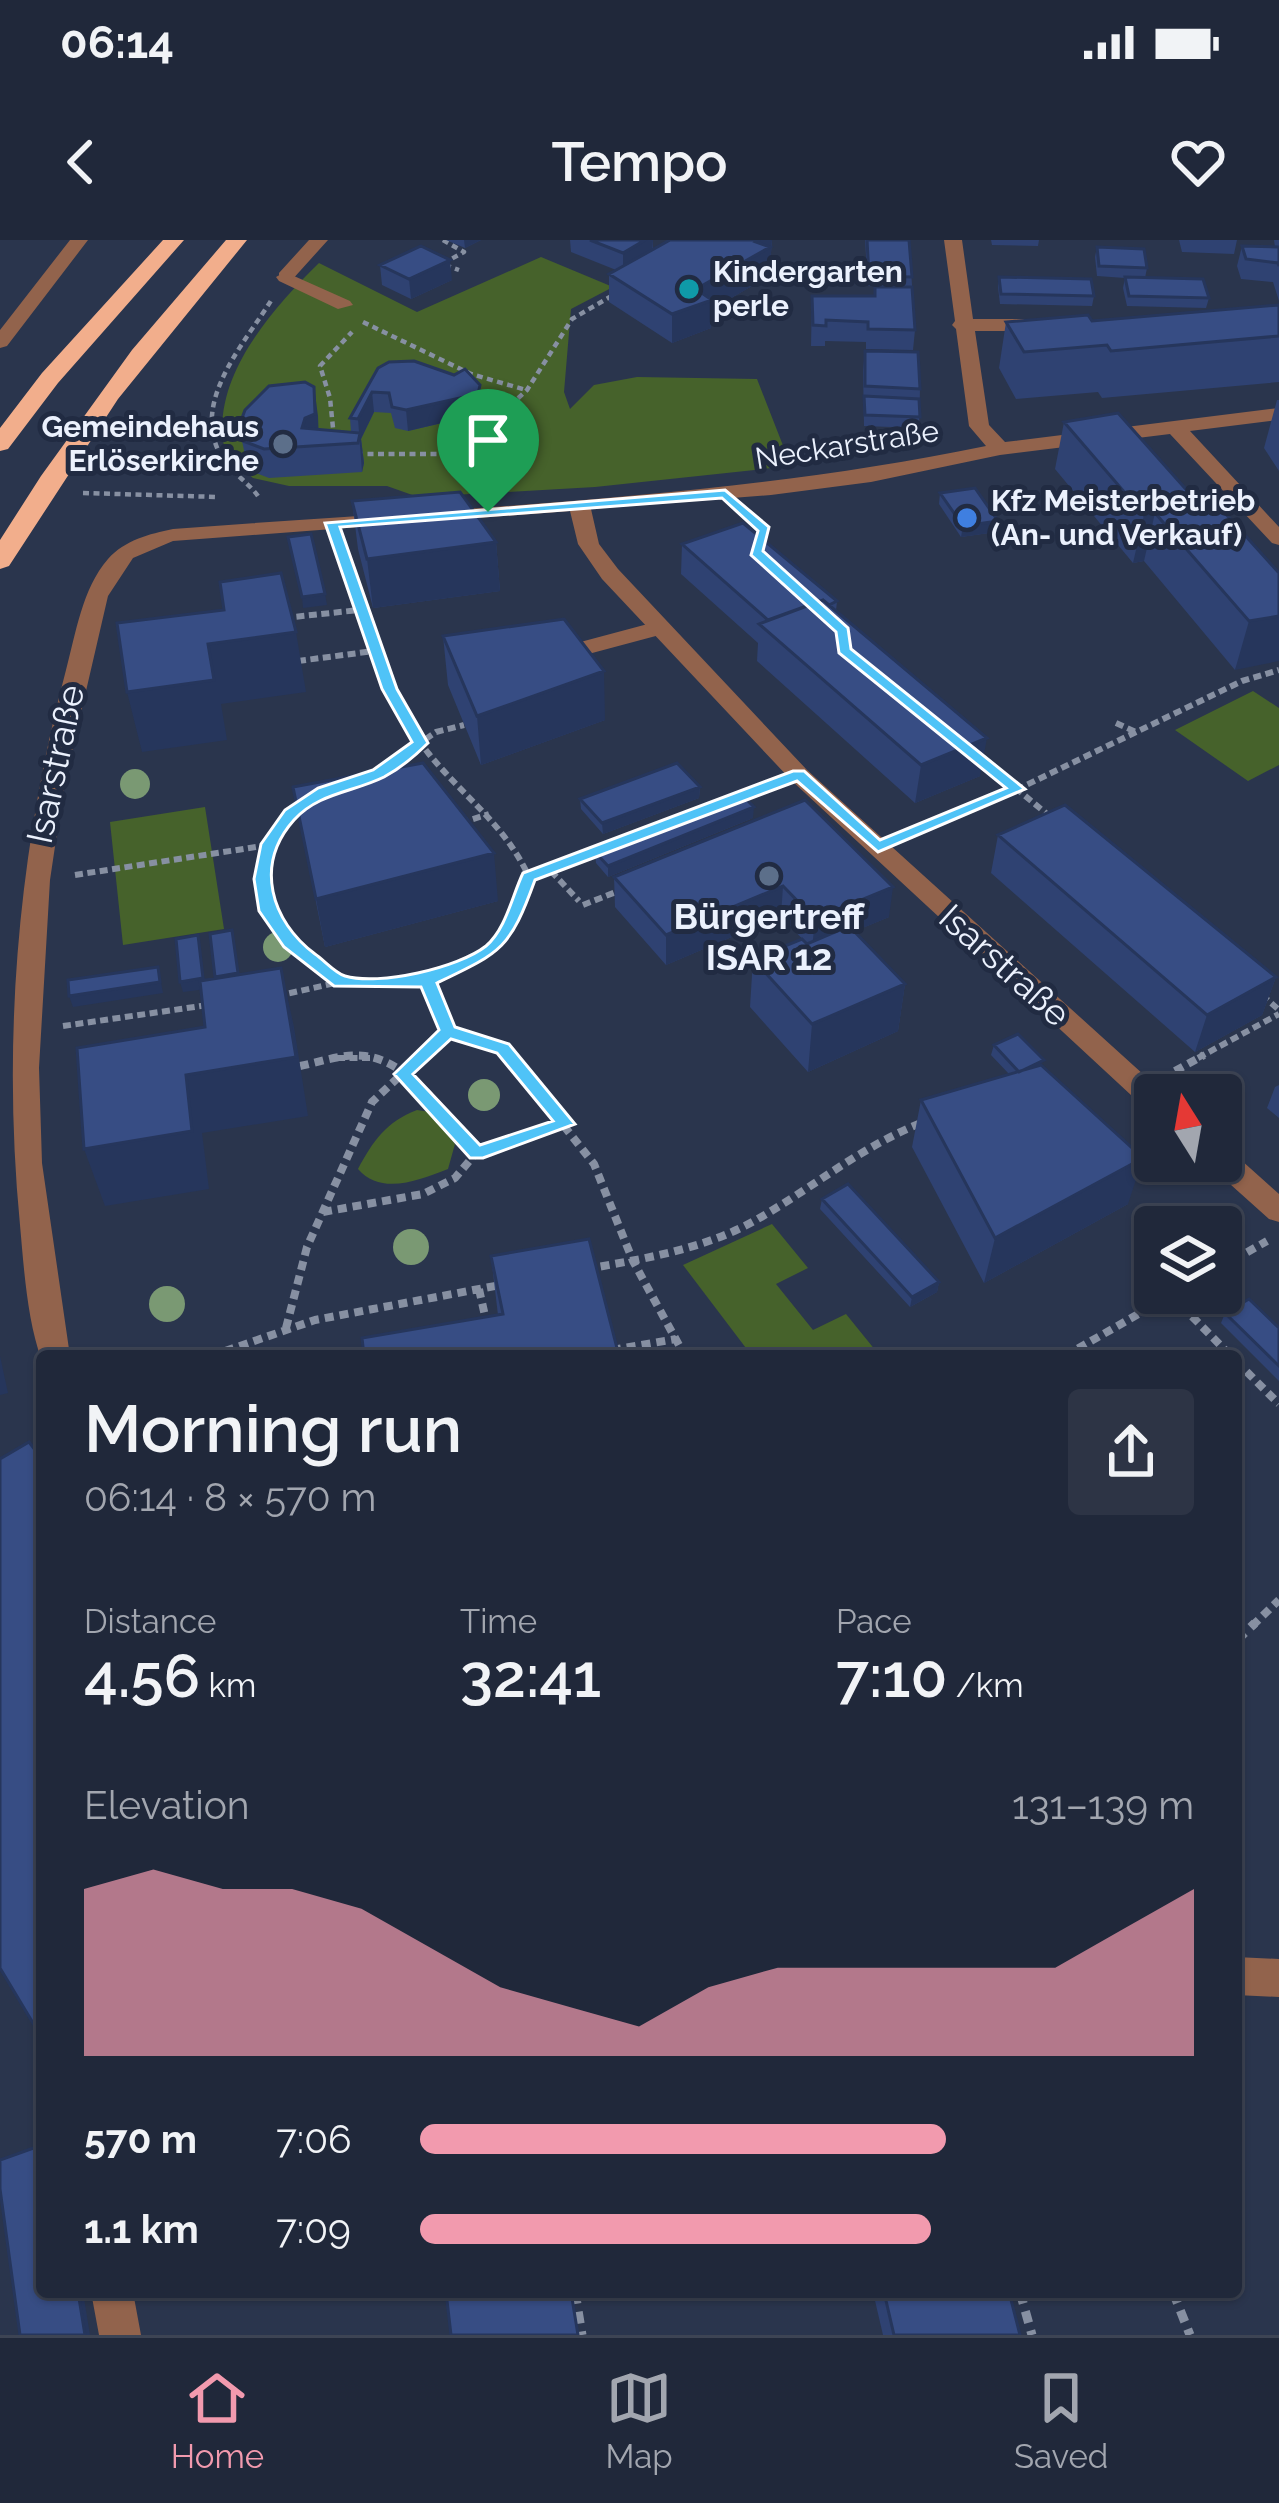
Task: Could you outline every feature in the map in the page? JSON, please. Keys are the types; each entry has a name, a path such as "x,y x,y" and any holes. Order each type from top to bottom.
{"highway":[{"path":"0,444 50,378 174,240"},
{"path":"0,561 98,408 154,333 237,240"}],"street":[{"path":"0,342 79,240"},
{"path":"319,240 285,277 344,305"},
{"path":"953,240 979,426 1000,449"},
{"path":"962,325 1075,326"},
{"name":"Neckarstraße","path":"135,544 173,535 813,484 1000,449 1279,414"},
{"path":"1173,425 1279,539"},
{"name":"Isarstraße","path":"579,504 597,558 799,775 1134,1081"},
{"name":"Isarstraße","path":"53,1350 37,1293 22,1208 13,1119 14,1034 39,819 60,724 110,564 135,544"},
{"path":"545,658 659,628"},
{"path":"1242,1178 1279,1211"},
{"path":"1242,1976 1279,1978"},
{"path":"113,2298 120,2335"}],"path":[{"path":"443,240 464,252 442,264 459,271"},
{"path":"258,496 223,459 211,431 212,417 224,379 285,277"},
{"path":"354,454 458,454 527,390 572,319 626,288"},
{"path":"334,454 330,398 320,366 348,339 355,318 471,374 527,390"},
{"path":"458,454 488,512"},
{"path":"261,998 340,982 427,981 492,950 511,922 529,877 518,845 420,743 375,651 332,523"},
{"path":"274,619 359,610"},
{"path":"298,661 375,651"},
{"path":"878,847 1018,789 1242,681 1279,670"},
{"path":"1116,723 1136,732"},
{"path":"360,779 378,773 436,732 464,724"},
{"path":"966,747 1070,833"},
{"path":"728,802 799,775"},
{"path":"308,802 290,814 269,844 262,879 268,911 290,943 340,982"},
{"path":"457,805 477,802"},
{"path":"443,830 489,814"},
{"path":"32,882 269,844"},
{"path":"529,877 618,845"},
{"path":"551,871 581,903 629,887"},
{"path":"427,981 448,1031 503,1049 594,1164 634,1261 682,1350"},
{"path":"1182,1074 1279,1012 1262,995"},
{"path":"14,1034 215,1004"},
{"path":"193,1007 195,1028"},
{"path":"286,1329 307,1247 372,1102 448,1031"},
{"path":"300,1066 379,1058 403,1074 476,1154"},
{"path":"566,1273 634,1261 751,1224 866,1149 927,1121"},
{"path":"322,1212 423,1194 455,1178 476,1154 566,1124"},
{"path":"1242,1255 1279,1234"},
{"path":"228,1350 286,1329 523,1281"},
{"path":"479,1289 489,1334"},
{"path":"1075,1350 1138,1314"},
{"path":"1191,1314 1225,1350"},
{"path":"616,1350 676,1339"},
{"path":"1251,1376 1266,1367"},
{"path":"1242,1368 1279,1404"},
{"path":"1242,1635 1279,1600"},
{"path":"576,2298 582,2335"},
{"path":"1022,2298 1032,2335"},
{"path":"1175,2298 1190,2335"}],"green space":[{"path":"541,257 613,287 571,309 564,392 570,409 594,385 637,377 757,379 791,466 595,487 418,497 387,486 289,486 253,478 226,455 222,428 234,375 263,325 319,263 417,312"},
{"path":"1253,691 1279,708 1279,765 1248,781 1175,730"},
{"path":"205,807 224,929 123,945 110,822"},
{"path":"417,1110 430,1112 455,1144 448,1169 401,1183 367,1177 358,1169 375,1141 397,1120"},
{"path":"772,1224 808,1268 776,1284 813,1330 846,1314 875,1350 747,1350 683,1265"}],"building":[{"path":"590,240 645,240 623,253"},
{"path":"670,240 760,240 756,242 770,247 696,289 712,300 672,314 609,274"},
{"path":"867,240 909,240 912,277 869,276"},
{"path":"421,246 450,260 409,279 380,265"},
{"path":"1242,246 1279,247 1279,266 1246,259"},
{"path":"1097,247 1144,249 1147,268 1099,266"},
{"path":"999,277 1091,279 1094,296 1001,294"},
{"path":"1125,277 1203,279 1209,298 1129,296"},
{"path":"875,287 912,287 915,330 868,329 868,322 826,320 826,326 813,325 812,296 875,296"},
{"path":"1279,305 1279,336 1111,351 1107,345 1024,352 1006,322 1088,315 1092,321"},
{"path":"865,351 918,352 920,389 865,386"},
{"path":"414,361 454,375 465,369 480,385 478,394 406,410 392,407 389,393 372,392 358,419 350,418 378,368 389,362"},
{"path":"305,382 314,387 315,414 305,418 302,428 360,433 358,443 264,449 243,441 239,426 245,410 269,386"},
{"path":"864,396 919,399 920,417 865,415"},
{"path":"1118,413 1200,505 1215,502 1279,573 1279,616 1249,621 1155,513 1144,515 1064,422"},
{"path":"975,488 998,521 963,526 940,493"},
{"path":"460,492 496,542 367,559 352,501"},
{"path":"743,523 837,601 829,605 823,600 768,620 682,544"},
{"path":"311,534 325,594 302,597 288,537"},
{"path":"281,573 296,632 208,644 214,680 127,692 117,623 224,610 220,582"},
{"path":"823,600 987,738 921,765 759,624"},
{"path":"564,619 604,671 477,716 443,636"},
{"path":"423,763 494,853 316,899 293,787"},
{"path":"677,763 700,787 602,823 580,799"},
{"path":"741,794 754,807 608,866 595,852"},
{"path":"805,800 893,887 815,919 783,886 666,935 614,877"},
{"path":"1065,805 1276,977 1207,1015 998,835"},
{"path":"849,926 905,984 812,1024 753,959"},
{"path":"232,930 238,973 215,977 210,934"},
{"path":"198,935 203,978 180,982 176,939"},
{"path":"158,967 160,982 69,996 68,980"},
{"path":"281,968 296,1057 186,1075 192,1131 84,1149 77,1048 205,1027 200,981"},
{"path":"1018,1034 1044,1060 1019,1072 994,1045"},
{"path":"1041,1065 1134,1150 1134,1163 995,1238 921,1100"},
{"path":"848,1184 939,1282 912,1297 822,1199"},
{"path":"589,1239 617,1350 363,1350 362,1338 503,1314 491,1256"},
{"path":"1249,1299 1279,1328 1279,1366 1226,1314 1242,1314 1242,1303"},
{"path":"29,1442 36,1451 36,2028 0,1968 0,1459"},
{"path":"36,2147 36,2298 79,2298 85,2335 20,2335 0,2160"},
{"path":"447,2298 572,2298 578,2335 451,2335"},
{"path":"885,2298 1011,2298 1020,2335 894,2335"}],"place":[{"name":"Kindergarten perle","path":"689,289"},
{"name":"Gemeindehaus Erlöserkirche","path":"283,444"},
{"name":"Kfz Meisterbetrieb (An- und Verkauf)","path":"967,518"},
{"name":"Bürgertreff ISAR 12","path":"769,876"}],"route":[{"path":"488,512 332,523 390,689 420,743 378,773 324,792 290,814 269,844 262,879 268,911 290,943 340,982 427,981 448,1031 403,1074 476,1154 566,1124 503,1049 448,1031 427,981 492,950 511,922 529,877 799,775 878,847 1018,789 844,650 843,631 756,552 765,530 725,494 488,512"}]}
